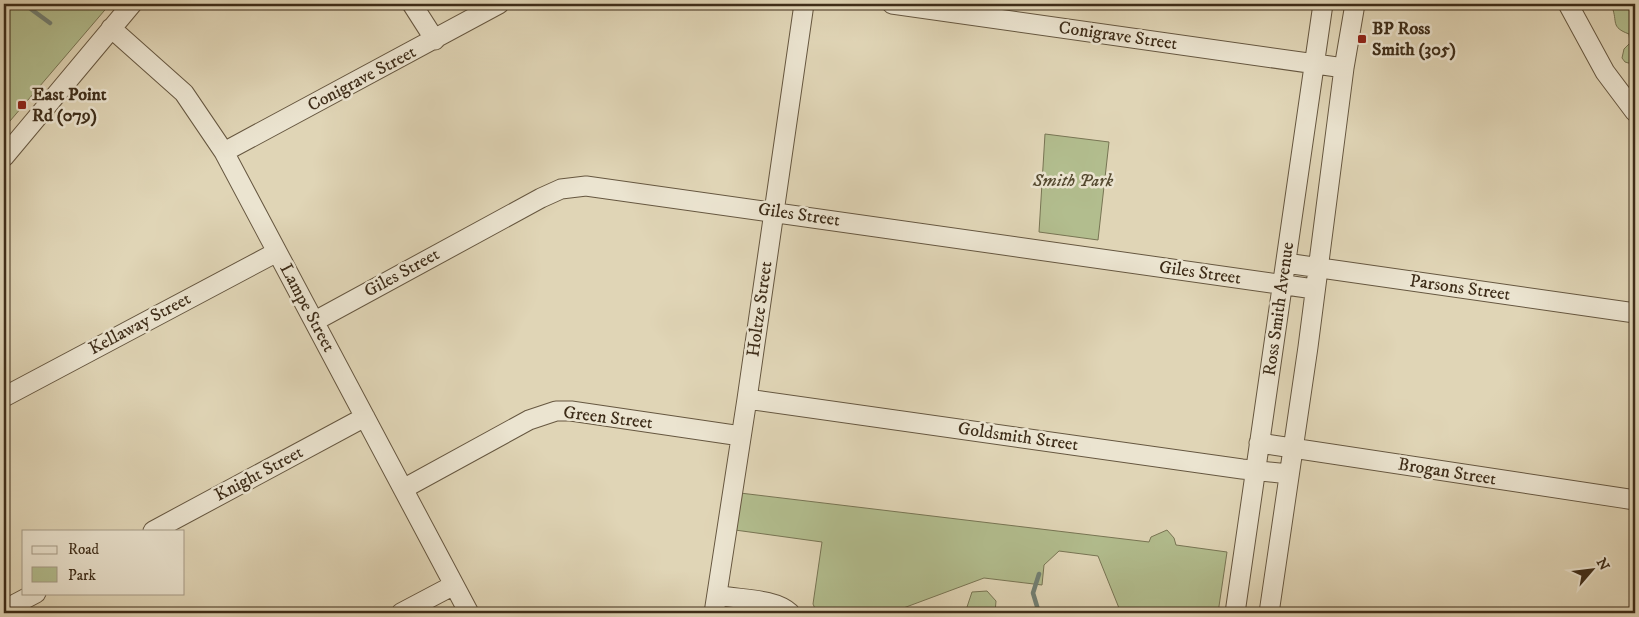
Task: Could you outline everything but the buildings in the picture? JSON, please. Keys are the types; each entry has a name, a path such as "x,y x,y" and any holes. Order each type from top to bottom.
{"street":[{"path":"4,157 132,4"},
{"path":"412,4 435,40"},
{"name":"Conigrave Street","path":"224,152 499,4"},
{"name":"Holtze Street","path":"716,604 804,4"},
{"name":"Conigrave Street","path":"892,4 1344,68"},
{"name":"Ross Smith Avenue","path":"1235,613 1323,4"},
{"name":"Ross Smith Avenue","path":"1269,613 1308,347 1314,288 1344,68 1355,4"},
{"path":"1568,4 1605,72 1635,112"},
{"path":"1581,4 1596,36 1635,98"},
{"name":"Lampe Street","path":"111,28 184,93 224,152 469,613"},
{"name":"Giles Street","path":"314,321 506,216 561,189 586,186 1314,288"},
{"name":"Kellaway Street","path":"4,397 277,252"},
{"name":"Parsons Street","path":"1286,263 1635,313"},
{"name":"Goldsmith Street","path":"747,399 1290,474"},
{"name":"Green Street","path":"403,489 529,420 556,411 571,411 741,436"},
{"name":"Knight Street","path":"155,530 365,417"},
{"name":"Brogan Street","path":"1259,443 1635,500"},
{"path":"401,613 454,585"},
{"path":"4,610 34,594"},
{"path":"716,604 774,604 790,613"}],"green space":[{"path":"4,4 110,4 4,128"},
{"path":"1598,4 1635,4 1635,68 1622,58 1624,49 1630,43 1629,34 1617,26 1612,7 1600,7"},
{"name":"Smith Park","path":"1045,134 1109,142 1098,240 1039,232"},
{"path":"740,493 1149,542 1151,537 1167,530 1174,538 1176,545 1227,552 1218,613 1121,613 1098,556 1059,551 1044,565 1042,585 984,578 890,613 817,613 813,604 822,542 735,530"},
{"path":"987,591 996,601 995,613 953,613 966,610 972,592"}],"waterway":[{"path":"24,4 50,23"},
{"path":"1039,574 1033,593 1039,613"}],"place":[{"name":"BP Ross Smith (305)","path":"1362,39"},
{"name":"East Point Rd (079)","path":"22,105"}]}
